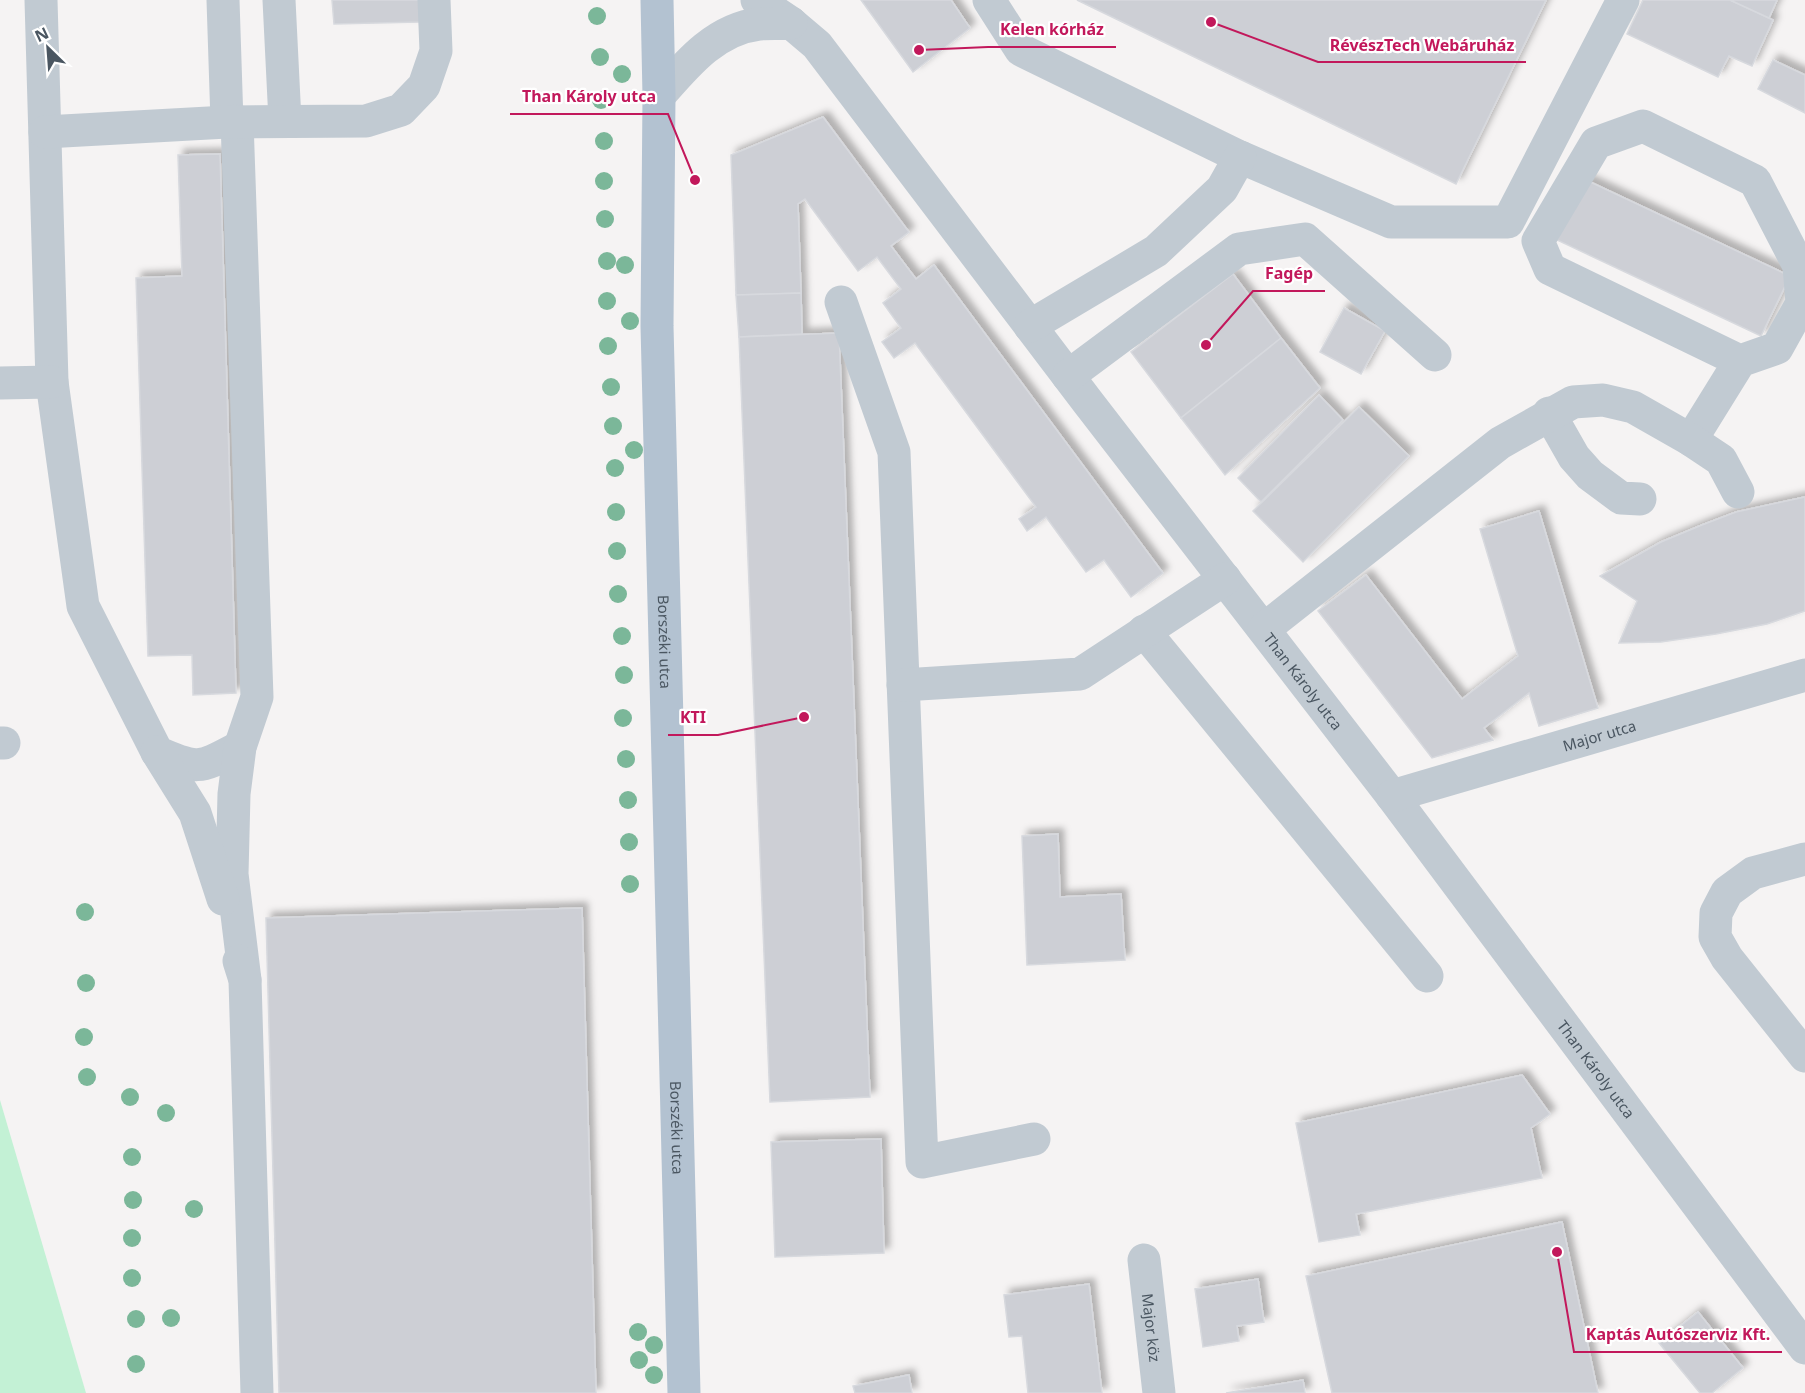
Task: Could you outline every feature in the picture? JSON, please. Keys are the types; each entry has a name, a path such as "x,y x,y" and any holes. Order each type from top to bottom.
{"main road":[{"name":"Borszéki utca","path":"657,0 659,96 657,326 684,1393"}],"street":[{"path":"41,0 52,382 83,606 157,752 195,813 245,980"},
{"path":"223,0 232,122 257,697 240,747 234,794 232,874 245,980 257,1393"},
{"path":"279,0 285,121"},
{"path":"45,132 232,122 366,121 401,110 424,86 436,51 434,0"},
{"name":"Than Károly utca","path":"757,0 791,23 817,45 1068,376 1392,796 1805,1348"},
{"path":"989,0 1021,51 1240,157 1391,222 1508,222 1538,241 1550,269 1740,361"},
{"path":"1508,222 1623,0"},
{"path":"659,96 702,49 730,33 756,24 791,23"},
{"path":"1538,241 1596,143 1643,126 1755,181 1799,266 1802,303 1777,348 1740,361 1691,440"},
{"path":"1030,326 1156,251 1222,189 1240,157"},
{"path":"1068,376 1239,249 1305,238 1435,355"},
{"path":"841,302 894,452 922,1162 1034,1138"},
{"path":"0,383 52,382"},
{"path":"1264,629 1500,443 1549,413 1573,402 1603,400 1633,407 1721,460 1738,492"},
{"path":"1549,413 1574,457 1590,475 1621,498 1640,499"},
{"path":"903,685 1080,674 1225,579"},
{"path":"1144,631 1427,976"},
{"name":"Major utca","path":"1392,796 1805,675"},
{"path":"157,752 191,766 208,764 240,747"},
{"path":"1805,859 1753,873 1727,892 1716,913 1716,937 1727,958 1805,1056"},
{"name":"Major köz","path":"1144,1260 1159,1393"}],"green space":[{"path":"0,1100 86,1393 0,1393"}],"building":[{"path":"332,0 419,0 420,22 334,24"},
{"path":"861,0 951,0 970,28 913,72"},
{"path":"1077,0 1546,0 1456,184"},
{"path":"1643,0 1730,0 1773,20 1752,66 1729,56 1718,77 1627,34"},
{"path":"1730,0 1777,0 1769,18"},
{"path":"1773,60 1805,75 1805,113 1758,89"},
{"path":"823,117 909,232 891,246 916,279 934,265 1163,573 1131,597 1104,560 1086,572 1046,517 1027,531 1019,519 1036,507 915,343 894,358 882,342 901,328 883,303 901,289 877,257 858,271 805,199 798,204 801,293 736,295 731,155"},
{"path":"220,154 236,693 193,695 192,655 148,656 136,278 182,276 178,155"},
{"path":"1586,180 1790,276 1761,336 1557,240"},
{"path":"1233,274 1281,338 1181,418 1131,352"},
{"path":"801,293 802,334 739,337 736,295"},
{"path":"1344,308 1385,331 1361,374 1320,352"},
{"path":"839,333 870,1097 770,1102 739,337"},
{"path":"1281,338 1320,388 1225,475 1181,418"},
{"path":"1319,395 1343,420 1261,502 1238,478"},
{"path":"1359,407 1409,456 1303,562 1253,511"},
{"path":"1805,497 1805,611 1767,624 1716,634 1661,642 1619,643 1637,601 1600,576 1661,542 1702,525 1736,512"},
{"path":"1539,511 1598,708 1539,726 1529,693 1484,728 1493,740 1432,758 1318,611 1366,575 1462,699 1518,656 1480,529"},
{"path":"1058,834 1060,897 1121,894 1125,960 1027,965 1022,836"},
{"path":"582,908 596,1393 279,1393 266,918"},
{"path":"1522,1075 1550,1114 1531,1128 1542,1178 1356,1214 1360,1235 1319,1242 1296,1123"},
{"path":"881,1139 884,1253 775,1257 771,1142"},
{"path":"1562,1222 1598,1393 1332,1393 1306,1276"},
{"path":"1258,1279 1264,1322 1237,1326 1239,1341 1203,1347 1195,1289"},
{"path":"1089,1284 1102,1393 1028,1393 1022,1336 1009,1337 1004,1295"},
{"path":"1698,1312 1743,1368 1712,1393 1700,1393 1659,1343"},
{"path":"909,1375 912,1393 855,1393 853,1386"},
{"path":"1303,1380 1305,1393 1226,1393"}],"place":[{"name":"RévészTech Webáruház","path":"1211,22"},
{"name":"Kelen kórház","path":"919,50"},
{"name":"Than Károly utca","path":"695,180"},
{"name":"Fagép","path":"1206,345"},
{"name":"KTI","path":"804,717"},
{"name":"Kaptás Autószerviz Kft.","path":"1557,1252"}]}
